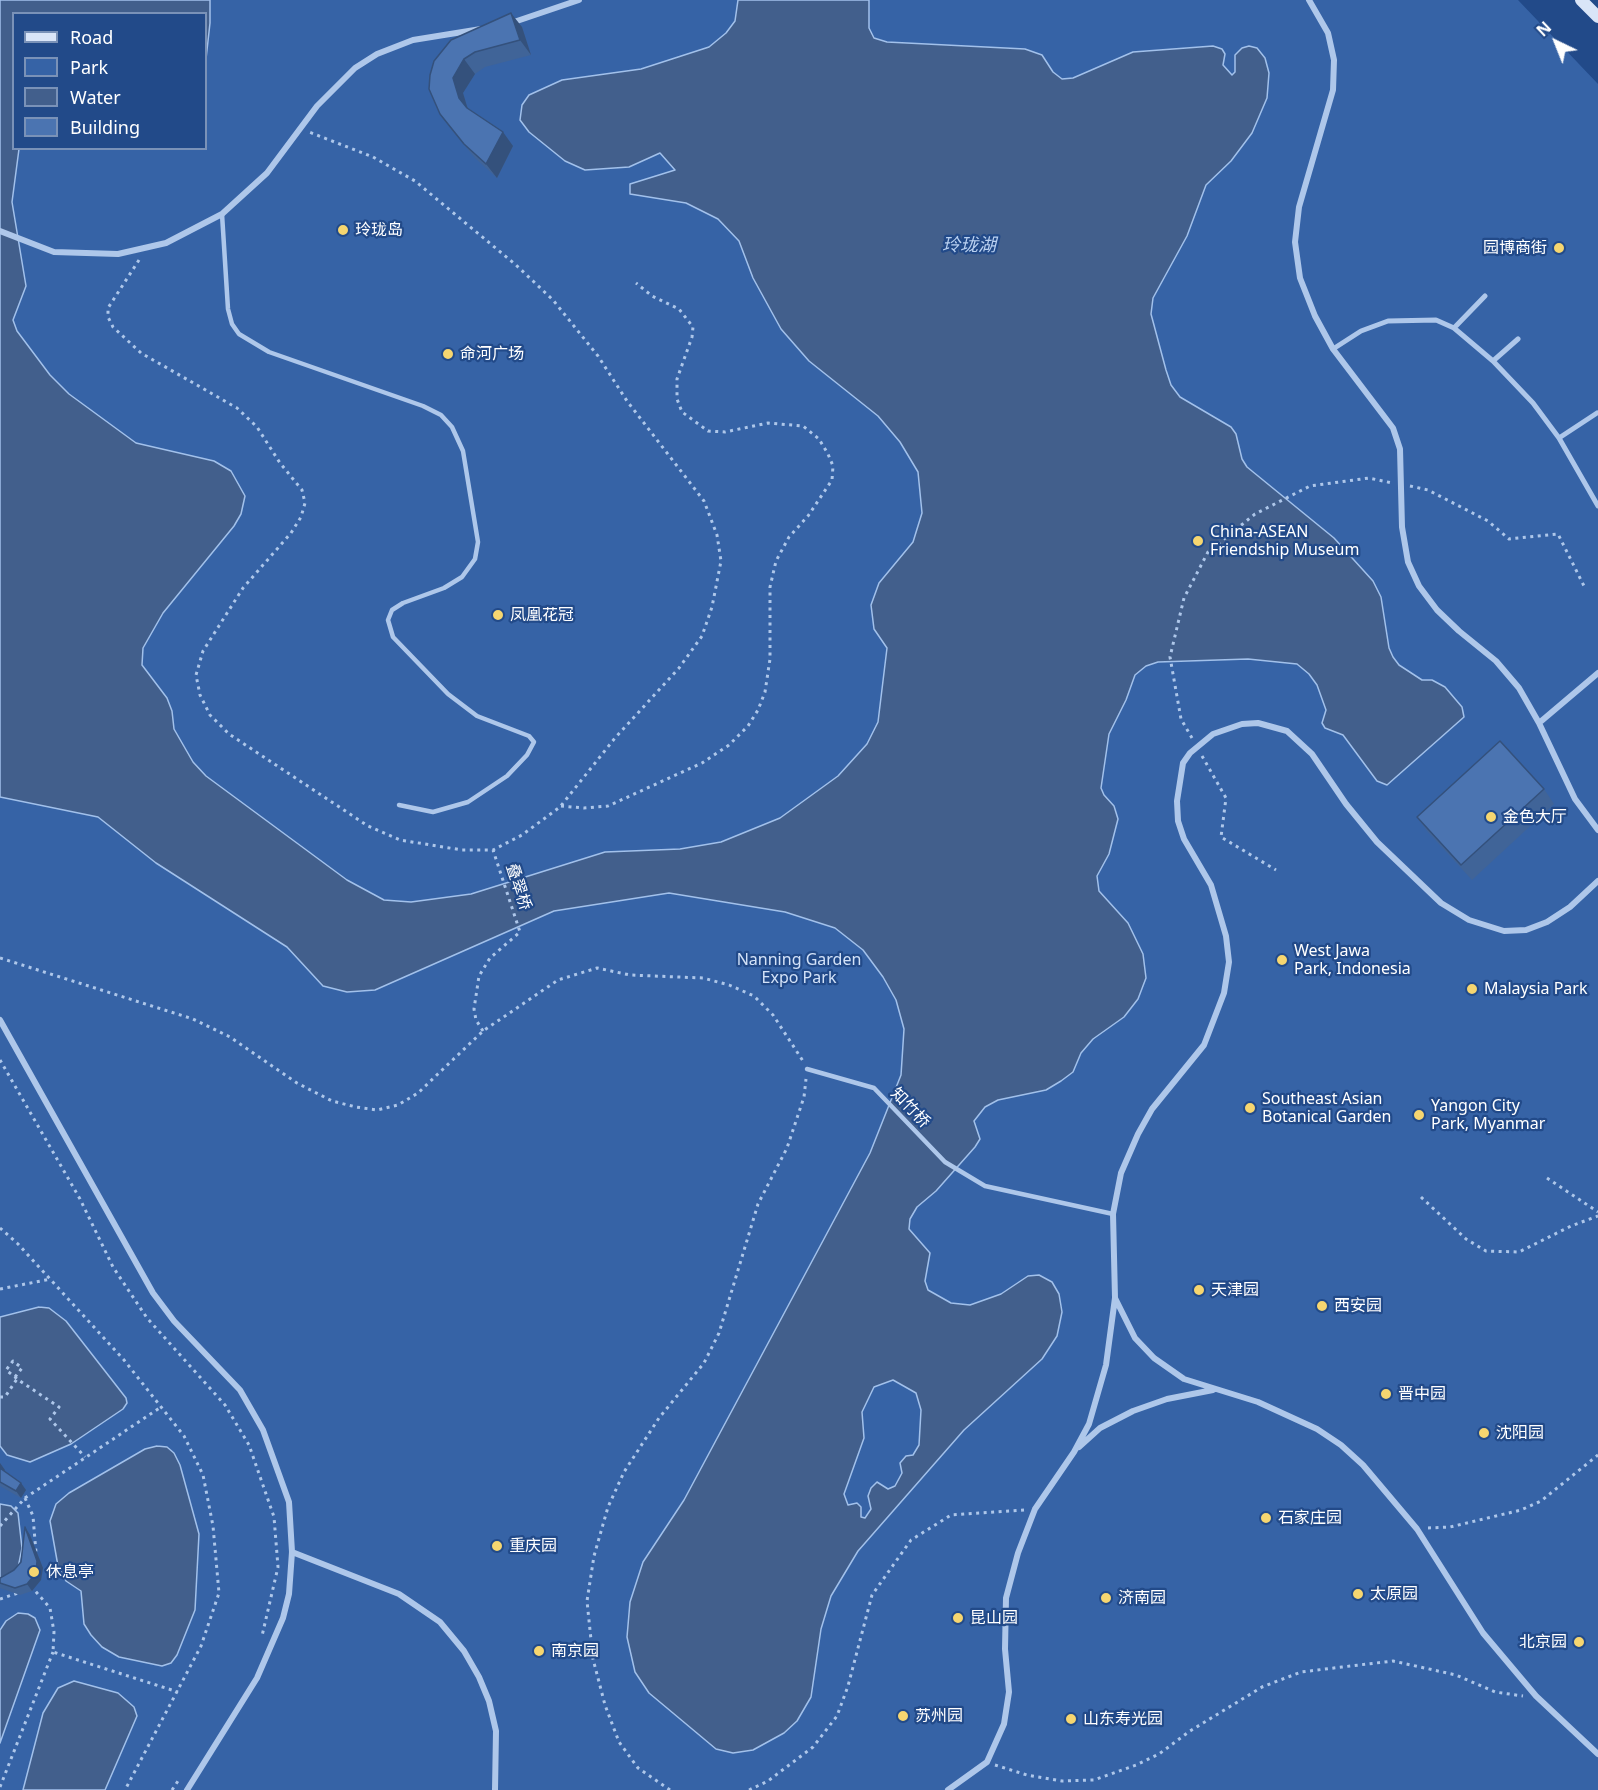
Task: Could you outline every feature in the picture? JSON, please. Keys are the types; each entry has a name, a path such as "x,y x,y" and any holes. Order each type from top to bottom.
{"main road":[{"path":"1581,0 1598,17"}],"street":[{"path":"498,27 579,0"},
{"path":"1309,0 1328,33 1334,60 1333,90 1307,172 1299,207 1295,242 1300,278 1315,316 1333,349 1379,406 1393,428 1400,449 1402,527 1408,562 1419,586 1437,610 1496,661 1519,688 1539,723 1575,799 1598,830"},
{"path":"0,231 54,252 118,254 143,250 174,239 222,214 267,173 337,84 376,54 413,40 486,28"},
{"path":"1454,328 1485,296"},
{"path":"1333,349 1361,331 1388,321 1436,320 1454,328 1493,361 1533,403 1559,438 1598,506"},
{"path":"1493,361 1518,339"},
{"path":"1559,438 1597,413"},
{"path":"1539,723 1598,673"},
{"path":"948,1790 987,1762 1004,1724 1009,1692 1005,1649 1006,1598 1018,1553 1035,1509 1074,1452 1089,1424 1106,1365 1115,1298 1113,1214 1121,1173 1152,1109 1204,1045 1224,993 1229,962 1221,917 1211,885 1184,839 1178,821 1180,775 1183,763 1197,747 1216,732 1242,724 1258,723 1287,731 1312,754 1346,804 1377,842 1414,879 1441,903 1469,920 1504,932 1526,930 1547,922 1570,907 1598,881"},
{"path":"0,1020 153,1293 174,1321 240,1390 263,1430 289,1502 292,1552 289,1594 272,1648 257,1678 187,1790"},
{"path":"1115,1298 1135,1338 1154,1358 1184,1379 1258,1402 1317,1429 1341,1445 1363,1465 1418,1529 1483,1632 1536,1696 1598,1754"},
{"path":"1074,1452 1100,1428 1133,1411 1167,1399 1217,1389"},
{"path":"292,1552 399,1594 440,1622 464,1651 489,1701 496,1731 495,1790"}],"lane":[{"path":"222,214 228,309 232,324 239,334 269,352 423,406 441,416 452,427 463,451 478,542 475,559 462,578 444,588 403,603 392,610 388,620 393,637 448,694 477,716 529,736 534,742 527,755 507,776 468,802 433,812 399,806"},
{"name":"知竹桥","path":"807,1069 874,1088 945,1162 984,1186 1113,1214"}],"path":[{"path":"143,250 127,281 108,308 108,318 113,327 141,353 237,408 256,427 280,464 302,490 305,503 301,517 291,533 243,588 202,651 196,675 200,695 210,715 229,734 368,826 400,840 462,850 493,850 522,835 561,806 615,738 679,668 702,636 712,607 721,561 717,535 708,510 689,478 627,401 598,356 553,300 516,265 415,181 373,157 301,129"},
{"path":"561,806 584,808 608,806 702,763 729,745 748,726 759,710 767,681 770,659 770,587 776,561 789,537 808,516 832,480 832,466 828,454 819,439 803,426 768,423 726,432 708,431 682,412 677,399 677,379 693,327 679,309 652,296 636,283"},
{"path":"1276,870 1221,837 1226,798 1181,719 1170,657 1184,598 1208,552 1255,514 1310,486 1369,478 1428,490 1488,521 1509,539 1558,534 1585,588"},
{"name":"叠翠桥","path":"483,1031 476,1020 474,1009 479,976 500,946 516,937 520,932 493,850"},
{"path":"0,958 193,1019 230,1037 297,1083 332,1101 377,1110 398,1104 418,1093 483,1031 558,980 597,968 630,975 704,978 729,984 754,996 774,1015 807,1069 804,1097 788,1148 758,1204 719,1333 704,1363 659,1418 624,1472 608,1507 594,1556 587,1601 593,1659 605,1705 619,1742 638,1768 670,1790"},
{"path":"0,1060 80,1199 113,1267 147,1318 225,1405 249,1445 274,1517 278,1567 274,1594 258,1646"},
{"path":"1547,1178 1598,1214"},
{"path":"1421,1197 1467,1239 1486,1251 1520,1252 1598,1214"},
{"path":"0,1228 51,1279 124,1360 184,1436 203,1474 213,1526 219,1593 201,1646 178,1692 145,1747 125,1790"},
{"path":"0,1289 51,1279"},
{"path":"0,1397 5,1397 16,1378 22,1368 13,1361 6,1370 16,1378 59,1407 50,1419 85,1457"},
{"path":"0,1526 25,1498 161,1407"},
{"path":"1418,1529 1450,1527 1521,1510 1541,1501 1598,1455"},
{"path":"19,1492 25,1498 33,1516 36,1563"},
{"path":"749,1790 768,1781 813,1747 837,1716 848,1686 872,1595 911,1540 951,1515 1035,1509"},
{"path":"0,1599 22,1591 30,1585 44,1597 53,1618 53,1652 0,1787"},
{"path":"53,1652 178,1692"},
{"path":"987,1762 1027,1775 1062,1781 1094,1780 1136,1766 1159,1754 1190,1731 1262,1687 1301,1672 1342,1666 1393,1661 1456,1676 1495,1692 1517,1696 1536,1696"},
{"path":"172,1790 180,1778"}],"green space":[{"name":"Nanning Garden Expo Park","path":"0,0 1518,0 1598,84 1598,1790 0,1790"}],"water":[{"name":"玲珑湖","path":"0,0 210,0 207,50 207,12 12,12 12,150 19,150 12,202 26,286 13,320 17,331 50,375 69,394 136,443 214,461 231,471 245,496 241,514 234,526 163,613 143,648 142,665 167,698 172,711 174,729 193,762 206,776 347,880 384,900 411,902 471,894 605,852 680,849 721,842 780,818 838,776 867,744 878,722 887,648 874,629 871,605 879,583 913,542 922,513 918,472 900,442 878,416 809,361 781,329 753,278 739,241 718,219 686,203 630,194 630,184 675,170 660,153 629,167 585,170 565,161 529,132 520,120 522,105 529,95 562,80 641,69 709,47 726,33 735,21 738,0 869,0 869,28 874,38 887,42 1025,49 1042,55 1053,72 1062,79 1073,78 1133,52 1213,46 1222,49 1225,54 1223,65 1232,75 1235,72 1235,55 1242,48 1249,46 1257,48 1265,58 1269,73 1267,98 1252,133 1231,161 1206,185 1187,236 1153,298 1151,314 1166,370 1171,385 1180,397 1231,427 1236,434 1242,459 1247,467 1334,538 1373,581 1381,597 1389,648 1393,657 1399,665 1422,680 1432,680 1445,687 1462,707 1464,717 1387,785 1377,781 1343,735 1325,728 1322,723 1326,710 1317,685 1297,664 1248,659 1158,662 1146,666 1135,675 1126,700 1109,734 1101,788 1114,806 1118,819 1109,854 1097,876 1099,891 1128,923 1143,954 1146,978 1138,999 1124,1017 1093,1039 1081,1053 1073,1072 1061,1081 1046,1090 998,1100 985,1107 974,1121 980,1139 975,1147 936,1191 917,1207 910,1219 909,1229 930,1253 925,1281 928,1290 951,1303 970,1305 1001,1294 1028,1276 1039,1275 1052,1282 1059,1294 1062,1312 1057,1336 1042,1359 964,1430 858,1551 831,1596 821,1629 811,1697 797,1721 784,1733 753,1750 733,1753 716,1749 649,1693 635,1672 627,1637 630,1602 643,1562 684,1500 870,1153 901,1075 904,1029 896,1000 883,977 863,950 835,928 785,912 669,893 554,911 375,990 347,992 323,986 287,947 156,863 98,817 0,797","holes":["893,1380 916,1393 921,1410 919,1445 913,1455 906,1456 900,1463 902,1473 895,1486 888,1489 877,1482 871,1488 868,1496 871,1509 865,1518 861,1517 861,1507 857,1503 848,1505 844,1494 864,1438 862,1412 874,1387"]},
{"path":"39,1307 49,1308 66,1321 126,1398 127,1403 123,1409 71,1444 30,1462 7,1455 0,1446 0,1317"},
{"path":"157,1446 167,1447 174,1453 180,1465 199,1534 195,1610 177,1655 171,1663 162,1666 119,1657 102,1647 91,1635 84,1624 81,1591 66,1581 58,1566 50,1521 56,1504 69,1493 145,1449"},
{"path":"0,1504 11,1506 18,1513 22,1548 18,1568 0,1584"},
{"path":"18,1613 28,1614 35,1618 40,1630 0,1743 0,1630 6,1621"},
{"path":"74,1681 118,1693 134,1707 137,1716 105,1790 23,1790 43,1713 58,1688"}],"building":[{"path":"511,13 520,40 475,52 464,59 453,78 459,98 467,108 503,132 486,164 464,144 440,114 429,89 430,75 434,61 451,40"},
{"name":"金色大厅","path":"1500,741 1544,789 1461,865 1417,817"},
{"path":"0,1468 21,1483 16,1491 0,1482"},
{"path":"25,1527 37,1561 36,1573 27,1584 15,1588 0,1583 0,1578 14,1570 21,1562"}],"place":[{"name":"玲珑岛","path":"343,230"},
{"name":"园博商街","path":"1559,248"},
{"name":"命河广场","path":"448,354"},
{"name":"China-ASEAN Friendship Museum","path":"1198,541"},
{"name":"凤凰花冠","path":"498,615"},
{"name":"金色大厅","path":"1491,817"},
{"name":"West Jawa Park, Indonesia","path":"1282,960"},
{"name":"Malaysia Park","path":"1472,989"},
{"name":"Southeast Asian Botanical Garden","path":"1250,1108"},
{"name":"Yangon City Park, Myanmar","path":"1419,1115"},
{"name":"天津园","path":"1199,1290"},
{"name":"西安园","path":"1322,1306"},
{"name":"晋中园","path":"1386,1394"},
{"name":"沈阳园","path":"1484,1433"},
{"name":"石家庄园","path":"1266,1518"},
{"name":"重庆园","path":"497,1546"},
{"name":"休息亭","path":"34,1572"},
{"name":"太原园","path":"1358,1594"},
{"name":"济南园","path":"1106,1598"},
{"name":"昆山园","path":"958,1618"},
{"name":"北京园","path":"1579,1642"},
{"name":"南京园","path":"539,1651"},
{"name":"苏州园","path":"903,1716"},
{"name":"山东寿光园","path":"1071,1719"}]}
